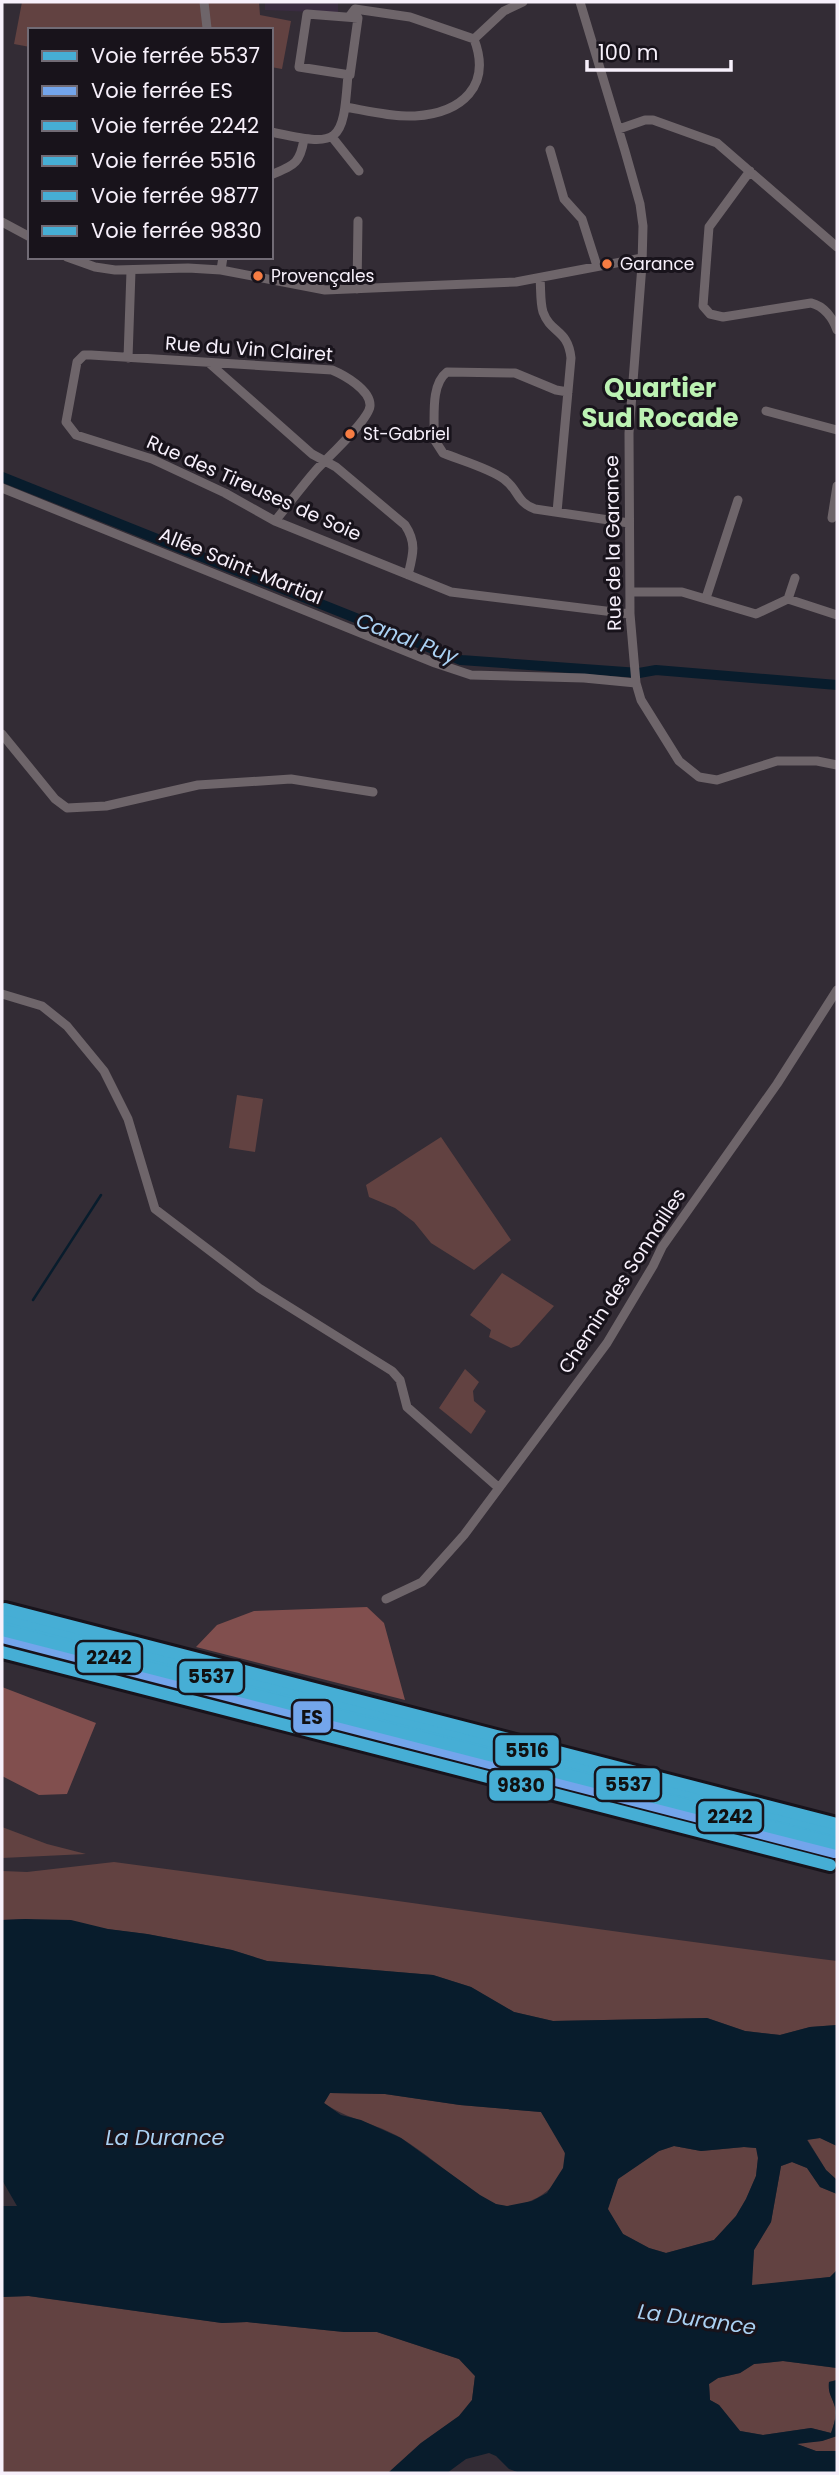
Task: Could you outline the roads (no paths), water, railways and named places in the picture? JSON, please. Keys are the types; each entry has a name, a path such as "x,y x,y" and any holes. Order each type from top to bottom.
{"street":[{"path":"204,2 207,27"},
{"path":"474,39 504,11 523,2"},
{"name":"Rue de la Garance","path":"580,2 640,204 643,226 629,411 630,614 635,680 641,700 679,761 699,777 716,780 778,761 817,761 837,765"},
{"path":"345,107 415,116 438,113 462,102 474,89 480,74 480,54 474,39 406,16 355,9 349,17"},
{"path":"273,132 315,141 332,138 339,130 358,18 307,13 299,67 348,74"},
{"path":"618,129 645,120 662,122 717,144 837,247"},
{"path":"332,138 359,170"},
{"path":"273,174 289,167 301,157 304,139"},
{"path":"550,150 564,199 582,219 597,266"},
{"path":"750,171 709,227 703,306 710,314 723,317 811,303 833,318 837,330"},
{"path":"358,221 358,289"},
{"path":"2,222 28,236"},
{"path":"73,259 95,267 131,271 188,268 221,270 314,289 358,289 496,284 642,258"},
{"path":"221,270 223,259"},
{"path":"128,358 131,271"},
{"path":"540,278 543,312 570,345 557,512"},
{"name":"Rue des Tireuses de Soie","path":"128,358 84,355 77,362 66,422 76,435 152,459 225,493 275,521 451,592 630,614"},
{"name":"Rue du Vin Clairet","path":"128,358 332,370 362,391 370,407 367,413 275,521"},
{"path":"209,363 312,454 336,467 405,524 413,537 415,547 408,575"},
{"path":"568,391 556,390 515,373 456,370 447,372 439,378 436,387 434,439 443,453 503,478 514,489 522,505 629,523"},
{"path":"766,411 837,430"},
{"path":"832,517 837,486"},
{"name":"Allée Saint-Martial","path":"2,488 410,653 471,675 635,680"},
{"path":"706,598 738,500"},
{"path":"788,599 795,578"},
{"path":"630,592 682,592 756,614 788,599 837,615"},
{"path":"2,734 55,799 67,808 106,806 198,785 291,779 373,792"},
{"name":"Chemin des Sonnailles","path":"386,1599 422,1582 464,1535 607,1343 662,1247 776,1084 837,990"},
{"path":"2,994 42,1006 67,1026 104,1071 128,1119 155,1209 259,1288 392,1371 400,1380 407,1407 499,1488"}],"water":[{"name":"La Durance","path":"2,1920 71,1920 232,1950 267,1961 433,1975 471,1987 514,2012 553,2021 707,2018 745,2031 780,2035 810,2027 837,2025 837,2146 820,2138 807,2140 826,2170 837,2180 837,2194 820,2187 807,2168 792,2162 781,2166 771,2222 754,2250 752,2285 830,2277 837,2270 837,2368 783,2361 754,2364 740,2373 718,2378 709,2384 710,2400 719,2405 740,2431 763,2435 811,2428 831,2433 836,2411 829,2391 829,2382 837,2380 837,2436 797,2444 816,2451 837,2451 837,2473 520,2473 509,2469 489,2453 466,2459 447,2473 388,2473 421,2443 459,2416 472,2400 475,2376 459,2359 377,2332 344,2332 247,2322 222,2323 29,2296 2,2297 2,2206 17,2206 2,2180","holes":["330,2093 385,2094 460,2105 541,2112 565,2153 563,2168 547,2193 532,2201 507,2206 496,2204 401,2138 361,2120 341,2115 324,2103","674,2146 701,2151 756,2148 758,2158 756,2176 746,2199 736,2216 714,2240 666,2253 649,2248 623,2234 608,2209 618,2179 659,2151"]}],"waterway":[{"name":"Canal Puy","path":"2,477 461,660 639,673 656,670 837,685"},
{"path":"33,1300 101,1195"}],"rail line":[{"name":"9877","path":"5,1609 837,1824"},
{"name":"5516","path":"5,1616 837,1830"},
{"name":"5537","path":"2,1623 837,1838"},
{"name":"2242","path":"2,1630 837,1844"},
{"name":"ES","path":"2,1637 834,1852"},
{"name":"9830","path":"2,1652 830,1865"}],"place":[{"name":"Garance","path":"607,264"},
{"name":"Provençales","path":"258,276"},
{"name":"St-Gabriel","path":"350,434"}],"district":[{"name":"Quartier Sud Rocade","path":"660,403"}]}
